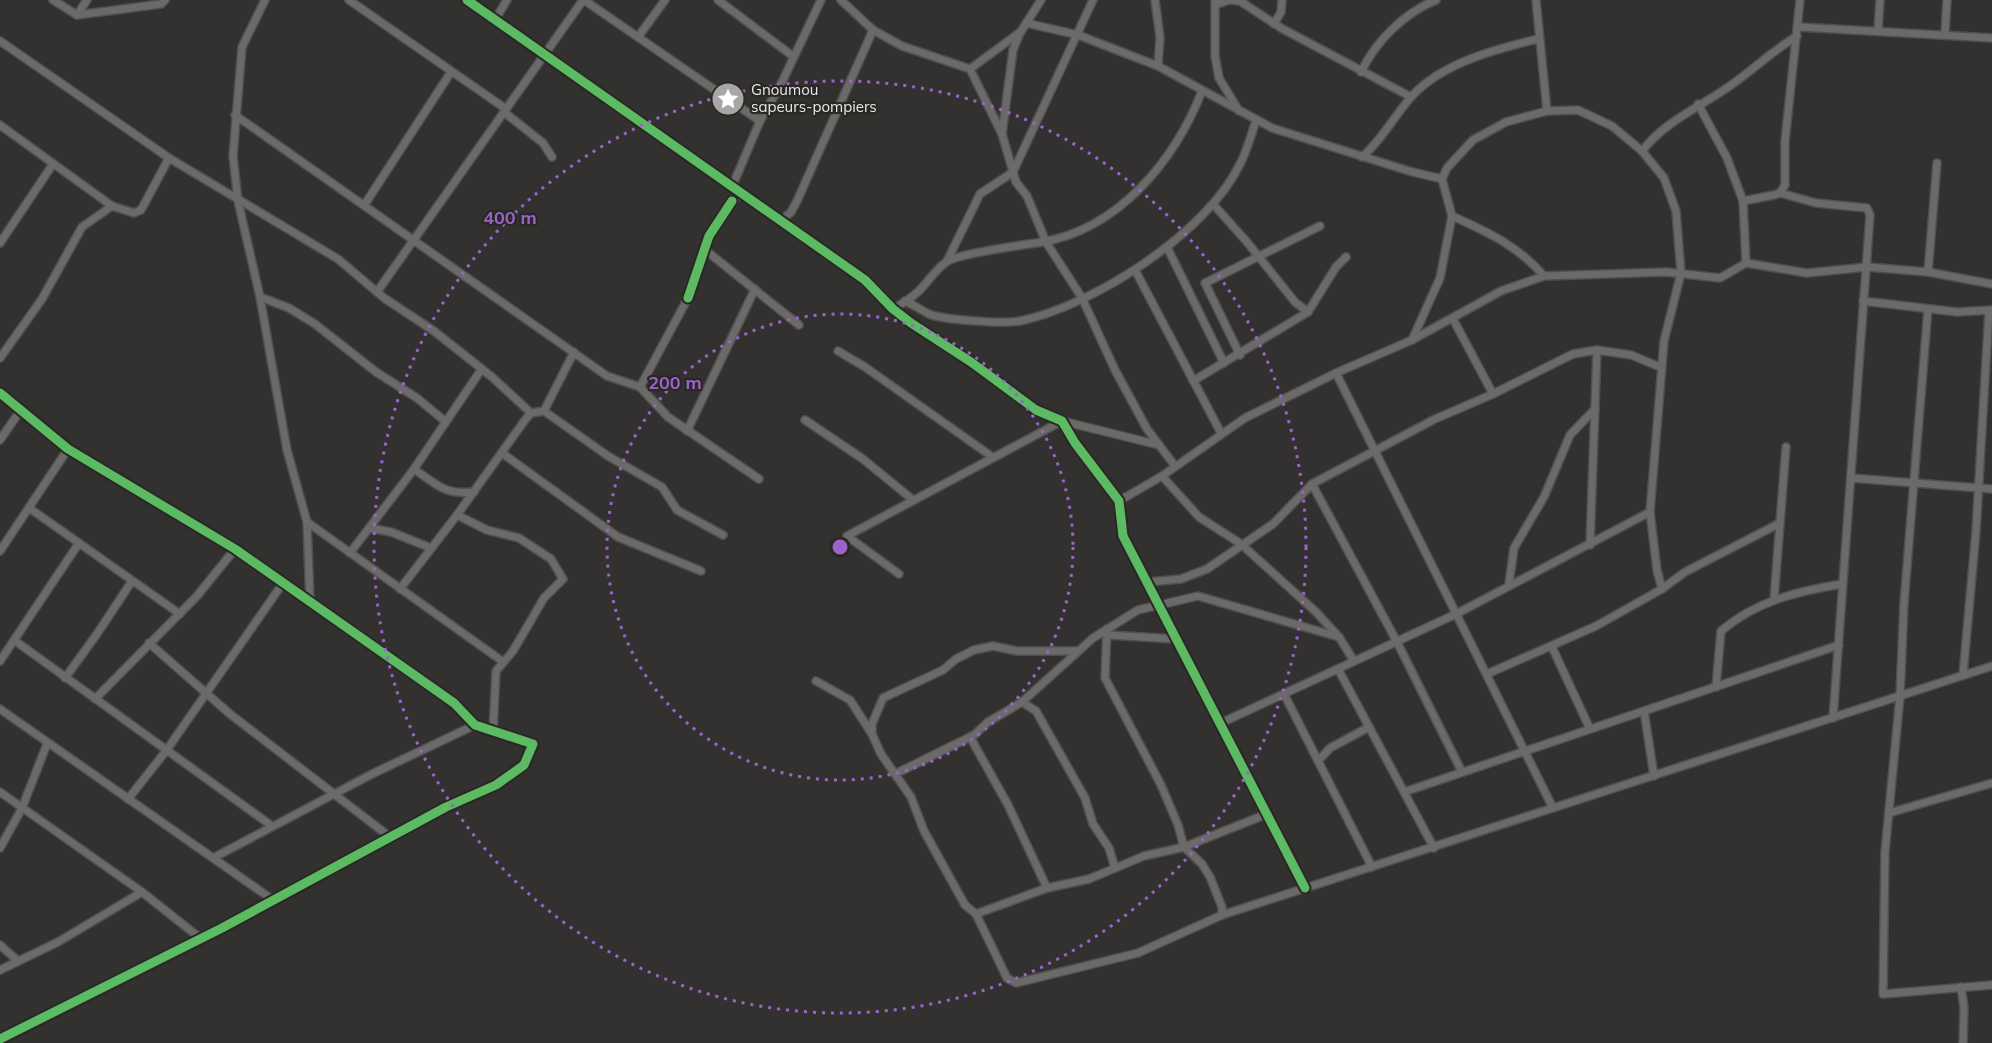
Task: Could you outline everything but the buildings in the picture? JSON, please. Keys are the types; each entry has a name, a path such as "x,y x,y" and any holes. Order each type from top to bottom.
{"street":[{"path":"53,0 76,15 161,4 165,0"},
{"path":"76,15 87,0"},
{"path":"265,0 242,47 233,156 238,201 260,297 287,450 307,522 310,602"},
{"path":"349,0 505,111 543,143 552,157"},
{"path":"467,0 865,280 893,309 1036,410 1062,421 1159,445"},
{"path":"495,20 507,0"},
{"path":"377,292 583,0 760,122"},
{"path":"638,37 665,0"},
{"path":"718,0 794,57"},
{"path":"732,187 760,122 794,57 820,0"},
{"path":"841,0 873,30 919,53 970,69 1002,134 1016,182 1027,196 1046,242 1082,298 1124,388 1159,445 1175,466"},
{"path":"1002,134 1013,50 1020,33 1041,0"},
{"path":"893,309 905,301 947,261 980,194 1013,172 1094,0"},
{"path":"1155,0 1160,37 1158,66"},
{"path":"1239,112 1219,78 1215,57 1215,3 1230,0 1240,1 1274,24 1412,97"},
{"path":"1274,24 1281,12 1282,0"},
{"path":"1362,72 1375,48 1389,32 1424,5 1436,0"},
{"path":"1536,0 1538,39 1547,111"},
{"path":"1780,193 1785,185 1785,141 1799,27 1800,0"},
{"path":"1878,30 1880,0"},
{"path":"1945,33 1947,0"},
{"path":"1026,23 1078,35 1158,66 1256,121 1362,157 1442,178"},
{"path":"1799,27 1945,33 1992,38"},
{"path":"781,221 791,212 797,201 873,30"},
{"path":"970,69 1020,33"},
{"path":"1642,152 1661,130 1698,104 1734,83 1773,50 1797,36"},
{"path":"1362,157 1377,144 1412,97 1449,69 1469,59 1538,39"},
{"path":"0,40 170,158 238,201 265,213 338,259 377,292 434,331 502,386 531,413"},
{"path":"365,204 451,72"},
{"path":"947,261 1046,242 1082,230 1101,220 1139,189 1173,150 1202,91"},
{"path":"1698,104 1727,158 1743,201 1746,263"},
{"path":"1412,340 1440,278 1452,216 1442,178 1447,168 1473,140 1506,122 1547,111 1578,110 1599,118 1620,130 1664,178 1676,211 1681,273 1660,367 1650,512 1656,570 1662,589"},
{"path":"235,115 365,204 607,376 640,387 668,417 759,479"},
{"path":"905,301 930,314 997,322 1019,321 1053,312 1082,298 1135,270 1167,246 1213,204 1240,165 1256,121"},
{"path":"0,126 112,206 134,213 141,210 170,158"},
{"path":"1928,272 1937,163"},
{"path":"0,243 53,164"},
{"path":"640,387 688,298 714,226 740,192"},
{"path":"1743,201 1780,193 1816,203 1867,208 1870,214 1833,718"},
{"path":"1213,204 1294,303 1308,312"},
{"path":"0,358 42,299 82,226 112,206"},
{"path":"1452,216 1492,233 1517,249 1544,276"},
{"path":"1240,355 1205,283 1320,226"},
{"path":"1167,246 1224,363"},
{"path":"704,249 799,325"},
{"path":"1193,381 1240,355 1308,312 1336,267 1346,257"},
{"path":"1119,501 1162,476 1221,433 1336,373 1454,319 1501,291 1544,276 1681,273 1720,278 1746,263 1807,273 1867,267 1928,272 1992,284"},
{"path":"1135,270 1221,433"},
{"path":"687,431 755,289"},
{"path":"260,297 289,308 315,324 376,372 417,398 446,422"},
{"path":"1863,301 1976,313 1991,310 1963,675"},
{"path":"1928,309 1901,637 1900,696 1885,852 1883,994 1992,985"},
{"path":"1454,319 1492,394"},
{"path":"1148,582 1181,579 1207,570 1273,524 1312,484 1435,419 1574,354 1597,350 1631,355 1660,367"},
{"path":"1590,545 1597,350"},
{"path":"838,351 865,367 992,456"},
{"path":"544,411 574,352"},
{"path":"350,553 414,469 481,370"},
{"path":"1336,373 1553,808"},
{"path":"0,393 68,449 235,549 454,703 475,725 533,744 524,765 496,784 446,807 200,938 2,1035"},
{"path":"1509,584 1514,548 1544,497 1570,435 1595,409"},
{"path":"0,440 20,411"},
{"path":"400,589 531,413 544,411 608,456 662,487 677,510 723,535"},
{"path":"805,420 863,459 913,500"},
{"path":"899,574 847,536 992,456 1062,421"},
{"path":"1062,421 1119,501 1123,536 1305,888"},
{"path":"1774,599 1786,447"},
{"path":"0,551 68,449"},
{"path":"502,453 618,537 701,571"},
{"path":"414,469 445,491 458,494 474,492"},
{"path":"1162,476 1199,517 1242,544 1316,612 1339,637 1354,662"},
{"path":"1851,478 1992,489"},
{"path":"1312,484 1397,642 1461,772"},
{"path":"29,508 180,614"},
{"path":"1221,723 1456,614 1509,584 1590,545 1650,512"},
{"path":"457,515 487,530 519,538 551,559 563,579 544,598 513,651 502,661 496,671 493,732"},
{"path":"307,522 502,661"},
{"path":"1487,674 1552,647 1662,589 1685,572 1780,523"},
{"path":"370,528 391,532 431,548"},
{"path":"0,661 79,543"},
{"path":"96,699 180,614 235,549"},
{"path":"64,678 132,581"},
{"path":"128,799 166,751 283,583"},
{"path":"1716,687 1721,631 1744,613 1774,599 1842,584"},
{"path":"895,774 970,737 988,722 1022,702 1078,651 1138,610 1157,604 1198,596 1339,637"},
{"path":"1108,632 1176,639"},
{"path":"1108,632 1105,678 1161,785 1178,825 1184,847 1202,864 1210,877 1222,907 1222,915"},
{"path":"14,640 272,826"},
{"path":"149,643 205,695 390,837"},
{"path":"1404,792 1839,645"},
{"path":"872,734 872,724 883,698 943,670 956,659 974,650 993,646 1017,651 1078,651"},
{"path":"1552,647 1590,729"},
{"path":"816,681 850,700 872,734 881,754 911,797 924,831 965,905 976,914 1007,978 1016,983 1138,953 1222,915 1992,666"},
{"path":"1338,669 1434,848"},
{"path":"1284,694 1372,867"},
{"path":"1022,702 1036,711 1085,798 1093,824 1109,848 1115,868"},
{"path":"0,710 273,900"},
{"path":"1644,711 1654,777"},
{"path":"213,858 334,794 475,725"},
{"path":"1318,761 1330,748 1369,727"},
{"path":"970,737 1008,805 1047,888"},
{"path":"0,848 22,808 47,744"},
{"path":"1889,813 1992,783"},
{"path":"0,792 142,892 200,938"},
{"path":"976,914 1047,888 1089,879 1154,853 1184,847 1267,814"},
{"path":"0,970 58,942 142,892"},
{"path":"0,945 18,961"},
{"path":"1961,987 1964,1008 1963,1043"}],"cycle path":[{"path":"467,0 865,280 893,309 911,323 971,362 1036,410 1062,421 1075,443 1119,501 1123,536 1305,888"},
{"path":"688,298 709,236 732,201"},
{"path":"0,393 68,449 235,549 454,703 475,725 533,744 524,765 496,785 446,807 222,928 0,1039"}],"place":[{"name":"Gnoumou sapeurs-pompiers","path":"728,99"}]}
